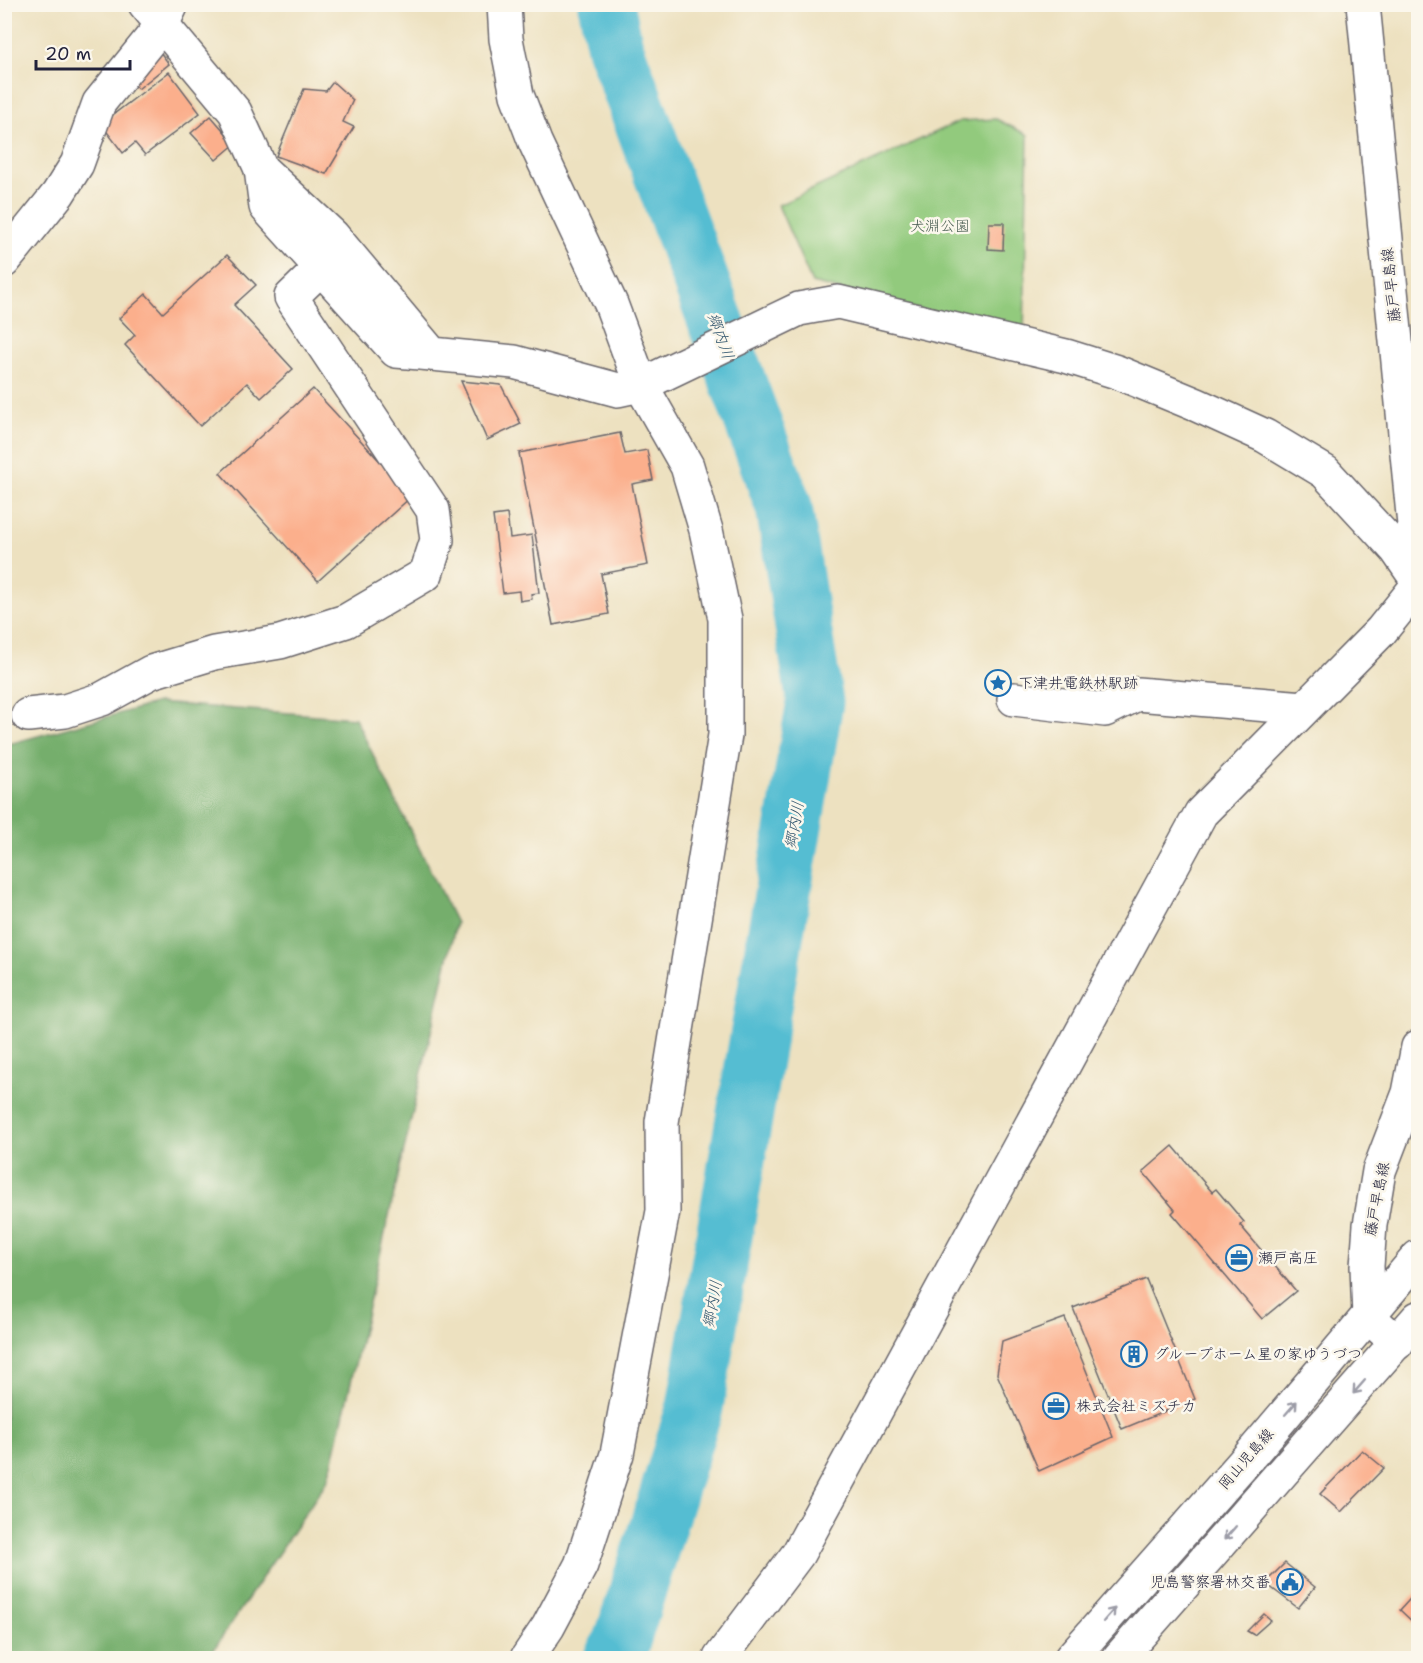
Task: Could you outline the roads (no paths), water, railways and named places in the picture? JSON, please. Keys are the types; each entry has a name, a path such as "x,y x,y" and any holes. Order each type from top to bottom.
{"street":[{"path":"504,4 506,39 517,95 535,142 687,466 706,530 725,619 725,735 662,1122 663,1211 617,1454 581,1565 548,1627 527,1659"},
{"name":"藤戸早島線","path":"1363,4 1419,566"},
{"path":"4,261 58,194 77,164 99,103 160,11 235,112 261,169 266,207 396,351 514,363 618,390 647,382 799,309 838,302 1034,348 1117,372 1265,436 1325,472 1396,549 1419,583 1381,631 1201,813 798,1554 720,1659"},
{"path":"261,169 333,236 432,354"},
{"path":"28,715 65,711 102,699 151,672 214,653 280,642 346,621 426,574 437,540 433,510 291,297 321,268"},
{"path":"1014,699 1105,710 1137,694 1304,708"},
{"name":"藤戸早島線","path":"1369,1317 1368,1258 1379,1171 1408,1093 1419,1047"},
{"name":"岡山児島線","path":"1071,1659 1419,1257"},
{"path":"1369,1317 1397,1343"},
{"path":"1119,1659 1419,1318"}],"waterway":[{"name":"郷内川","path":"606,4 615,47 784,507 815,702 695,1407 621,1644 612,1658"}],"place":[{"name":"下津井電鉄林駅跡","path":"998,683"},
{"name":"瀬戸高圧","path":"1239,1258"},
{"name":"グループホーム星の家ゆうづつ","path":"1134,1354"},
{"name":"株式会社ミズチカ","path":"1056,1406"},
{"name":"児島警察署林交番","path":"1290,1582"}],"park label":[{"name":"犬淵公園","path":"940,226"}]}
